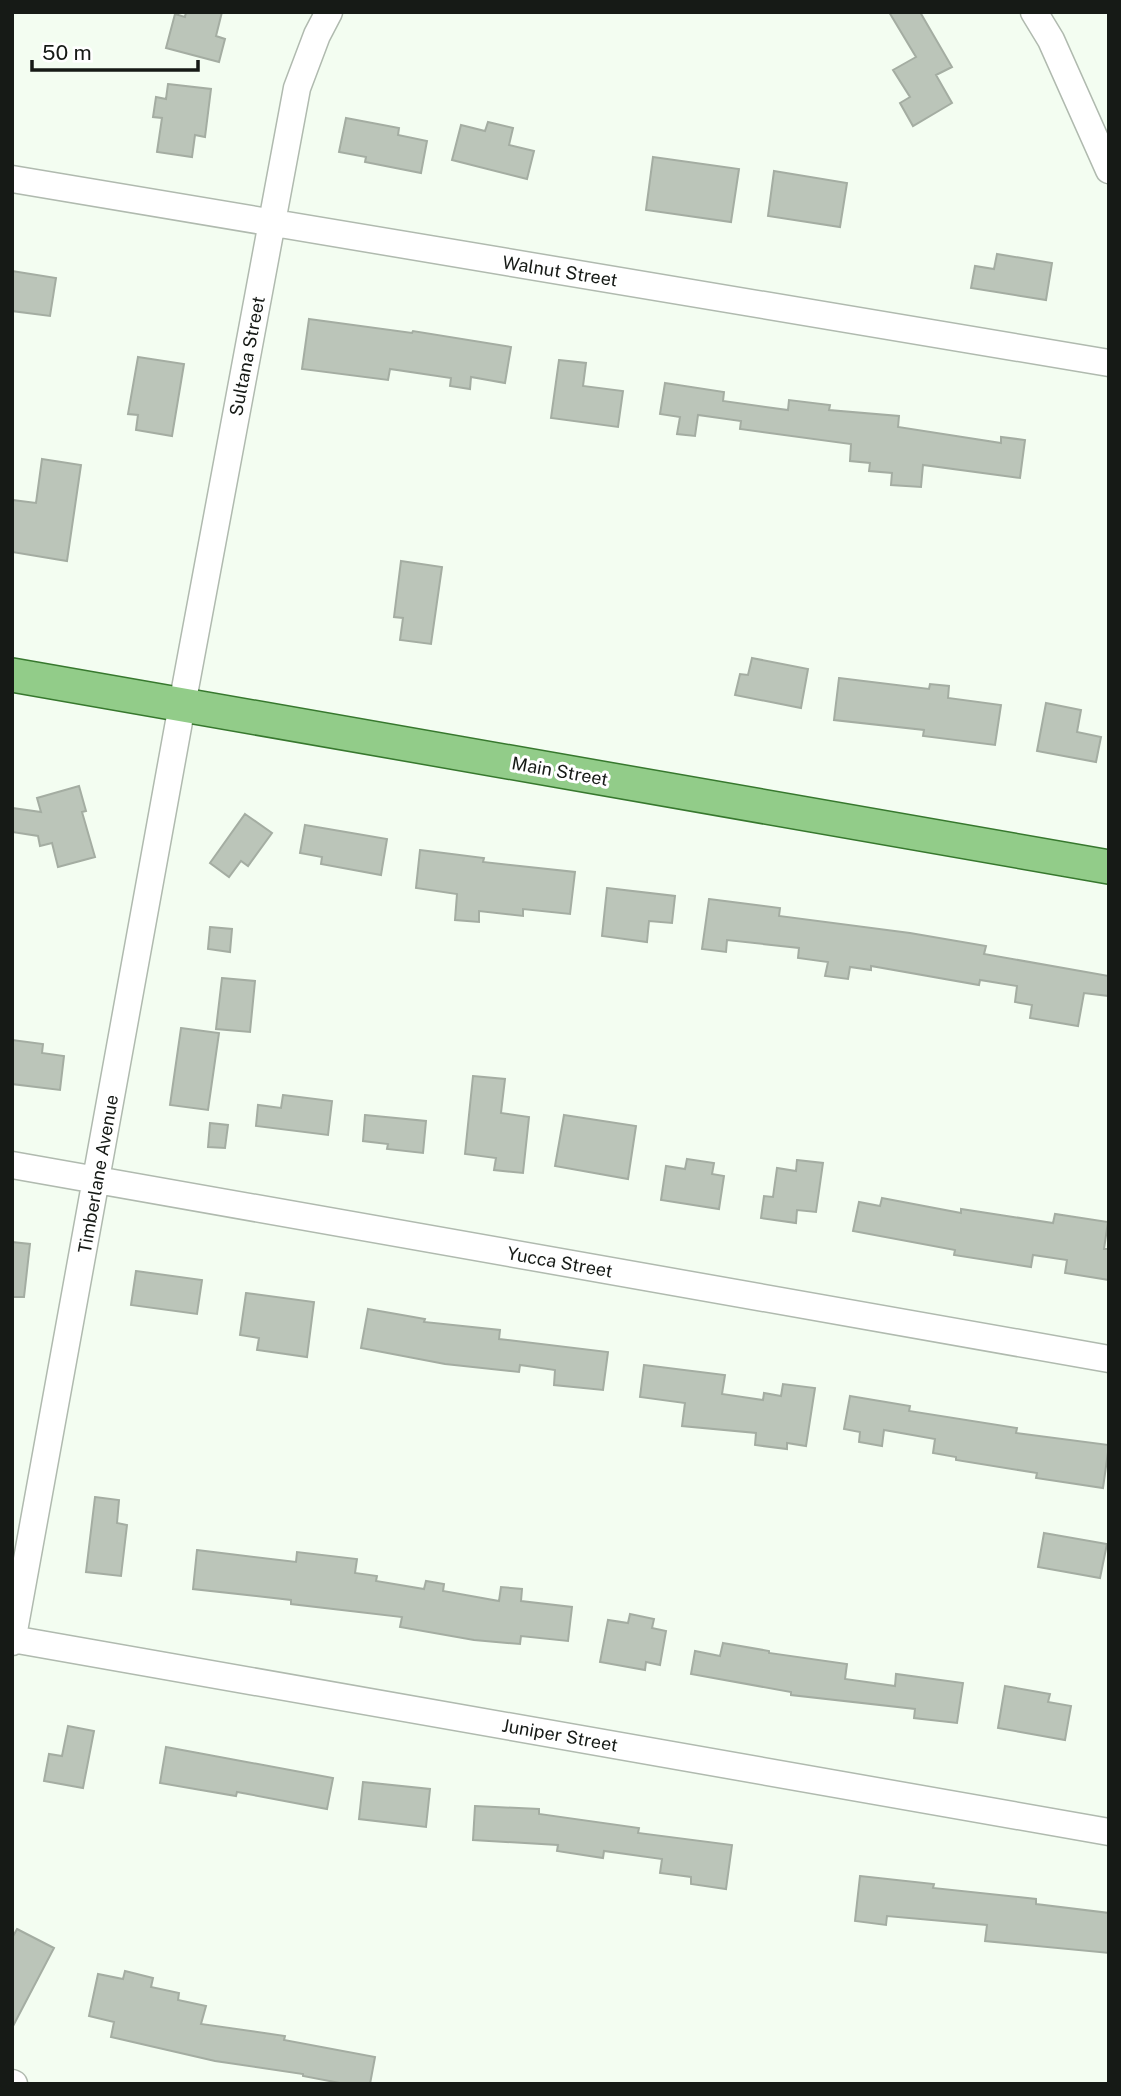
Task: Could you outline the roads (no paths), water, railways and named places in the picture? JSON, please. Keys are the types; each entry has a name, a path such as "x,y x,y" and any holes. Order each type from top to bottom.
{"main road":[{"name":"Main Street","path":"12,675 1109,867"}],"street":[{"name":"Sultana Street","path":"182,705 298,88 317,35 329,12"},
{"path":"1034,12 1051,40 1109,170"},
{"name":"Walnut Street","path":"12,179 1109,363"},
{"name":"Timberlane Avenue","path":"13,1640 182,705"},
{"name":"Yucca Street","path":"12,1165 1109,1359"},
{"name":"Juniper Street","path":"13,1640 1109,1832"}]}
